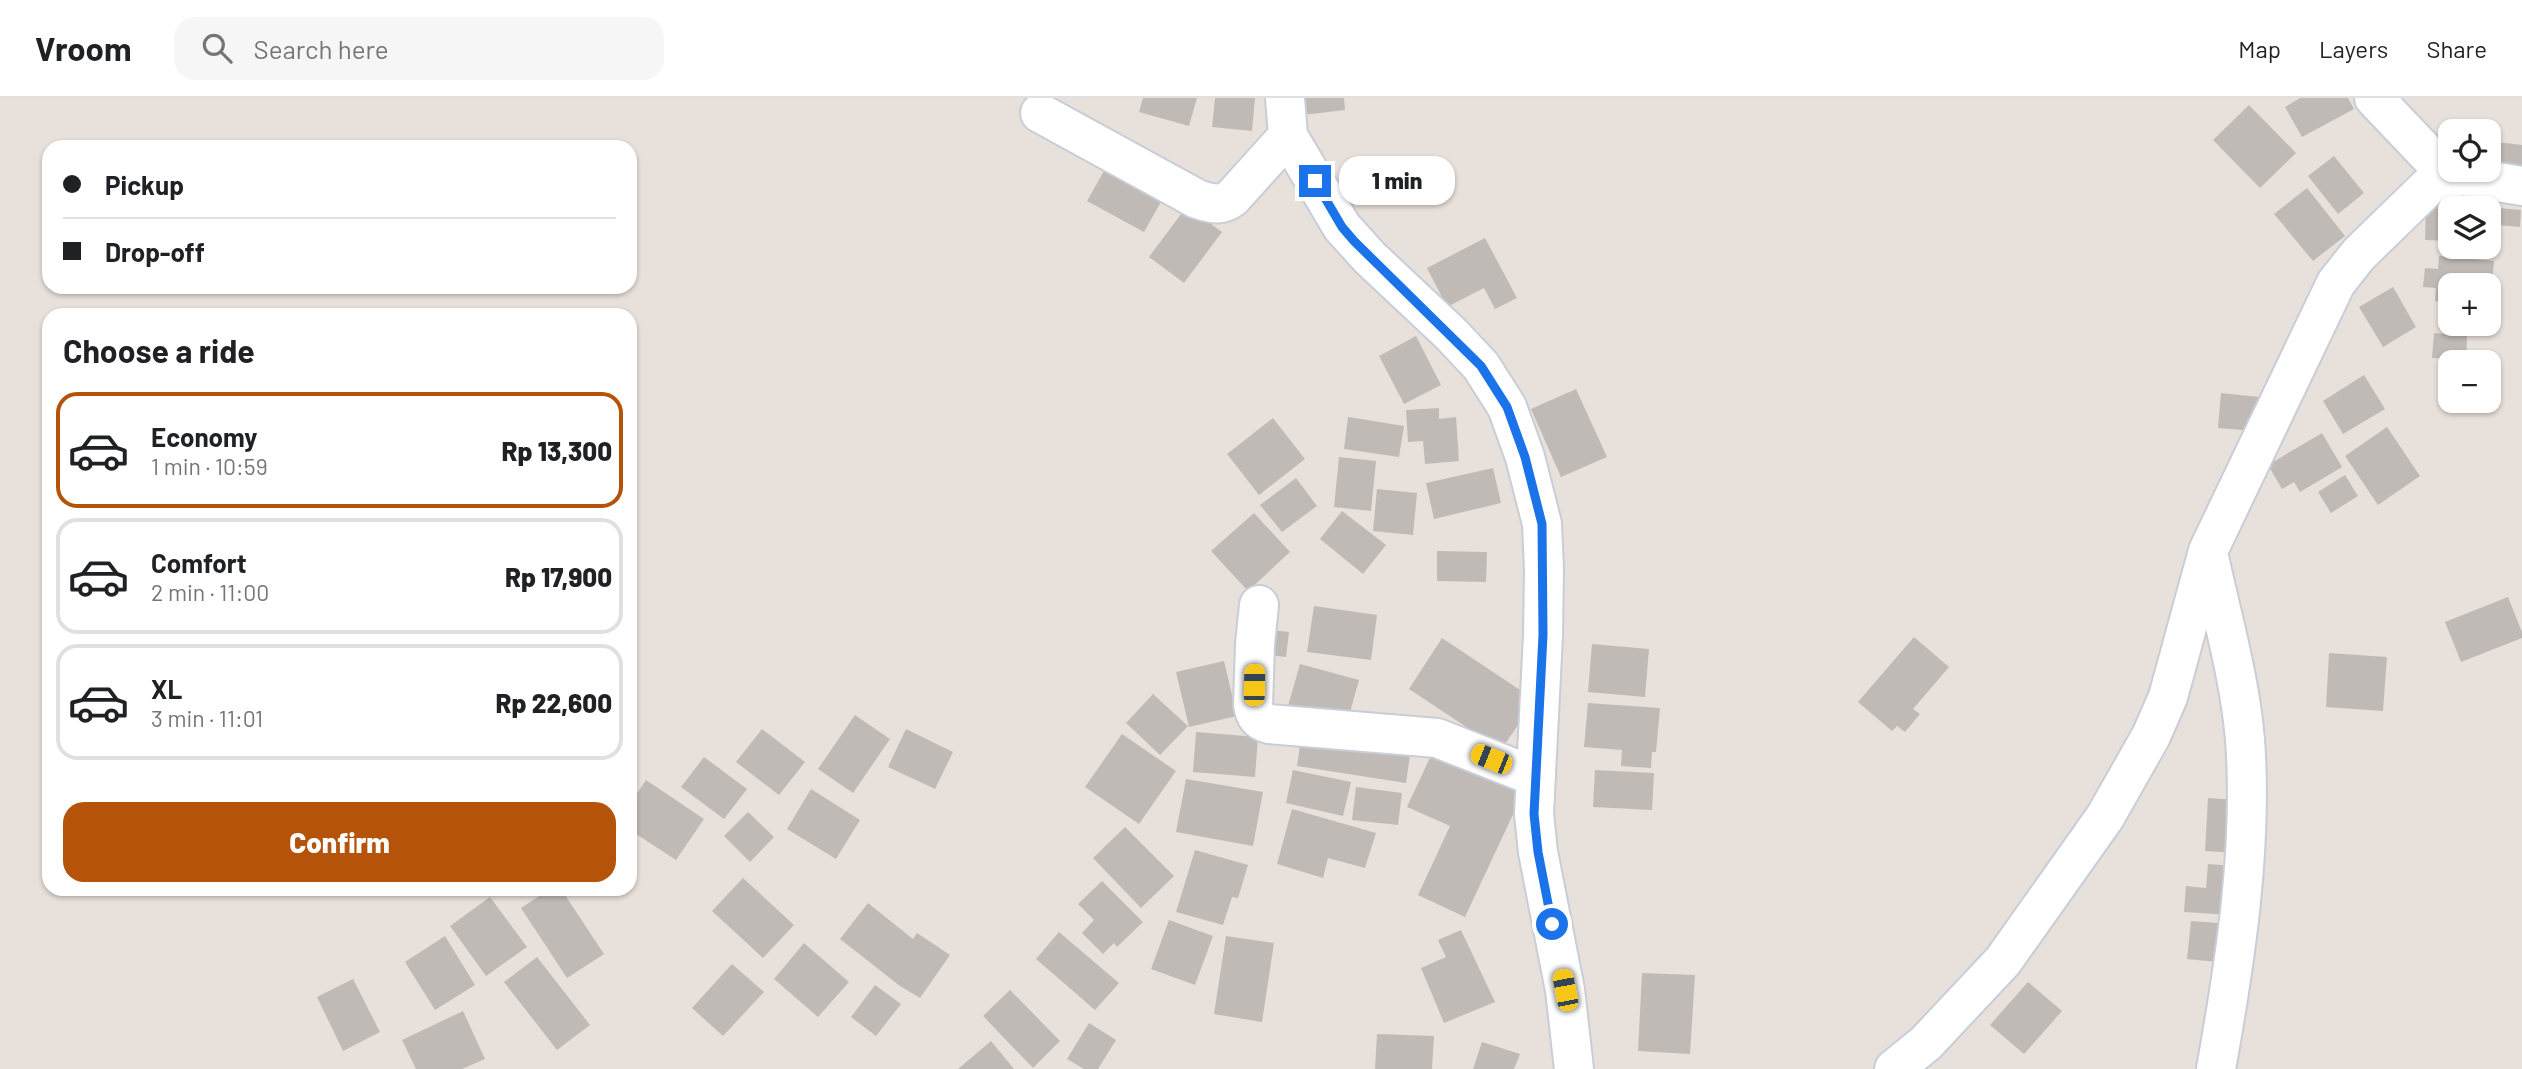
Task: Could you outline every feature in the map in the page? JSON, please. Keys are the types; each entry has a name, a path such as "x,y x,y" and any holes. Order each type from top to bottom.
{"street":[{"path":"1285,98 1288,136 1342,227 1370,258 1481,366 1507,407 1525,457 1542,524 1543,635 1534,814 1536,842 1565,990 1574,1069"},
{"path":"2374,98 2438,165"},
{"path":"1040,113 1197,199 1210,203 1222,204 1232,198 1288,136"},
{"path":"1894,1069 1926,1043 2003,961 2105,817 2151,736 2168,697 2208,551 2336,284 2359,254 2430,185 2440,182"},
{"path":"2498,182 2522,186"},
{"path":"2208,551 2237,687 2245,738 2247,783 2246,836 2232,973 2216,1069"},
{"path":"1259,604 1253,705 1259,720 1269,724 1437,738 1536,777"}],"building":[{"path":"1143,98 1197,98 1189,126 1139,112"},
{"path":"1215,98 1255,98 1252,131 1212,127"},
{"path":"1301,98 1344,98 1345,110 1303,115"},
{"path":"2300,98 2348,98 2354,109 2302,137 2285,107"},
{"path":"2249,105 2296,153 2260,188 2213,140"},
{"path":"2501,143 2522,145 2522,171 2501,170"},
{"path":"2334,156 2364,193 2338,214 2308,176"},
{"path":"1109,162 1166,193 1144,232 1087,201"},
{"path":"2307,188 2345,236 2313,261 2274,214"},
{"path":"2461,193 2493,195 2493,196 2461,196"},
{"path":"2426,202 2438,202 2438,241 2425,240"},
{"path":"1187,206 1222,232 1184,283 1149,257"},
{"path":"2501,208 2521,210 2520,227 2501,225"},
{"path":"1485,238 1517,298 1495,309 1484,288 1447,307 1427,268"},
{"path":"2439,259 2494,261 2493,273 2438,273 2438,301 2435,301 2436,288 2423,287 2425,268 2438,269"},
{"path":"2393,287 2416,327 2383,347 2359,307"},
{"path":"2434,333 2438,333 2438,336 2467,336 2466,350 2438,350 2438,358 2432,358"},
{"path":"1416,336 1441,385 1404,404 1379,356"},
{"path":"2364,375 2385,409 2343,434 2323,401"},
{"path":"1576,389 1607,457 1561,477 1531,409"},
{"path":"2221,393 2259,397 2256,431 2218,428"},
{"path":"1439,408 1439,419 1456,417 1459,461 1425,464 1423,441 1408,442 1406,410"},
{"path":"1348,417 1404,426 1399,457 1344,449"},
{"path":"1273,418 1305,459 1259,495 1227,454"},
{"path":"2387,427 2420,476 2378,505 2345,456"},
{"path":"2322,433 2342,467 2300,492 2294,482 2282,489 2268,465"},
{"path":"1339,457 1376,461 1371,511 1334,507"},
{"path":"1493,468 1501,503 1434,519 1426,483"},
{"path":"2345,475 2358,496 2331,513 2318,492"},
{"path":"1296,478 1317,506 1282,532 1260,505"},
{"path":"1377,489 1417,493 1413,535 1373,531"},
{"path":"1342,511 1386,545 1363,574 1320,539"},
{"path":"1254,513 1290,552 1248,591 1211,551"},
{"path":"1437,551 1487,552 1486,582 1437,581"},
{"path":"2508,597 2522,638 2461,662 2445,622"},
{"path":"1314,606 1377,615 1371,660 1307,652"},
{"path":"1262,629 1289,632 1286,657 1260,654"},
{"path":"1914,637 1949,667 1913,709 1920,714 1905,732 1897,726 1892,731 1858,702"},
{"path":"1442,638 1535,700 1501,750 1409,689"},
{"path":"1592,644 1649,649 1645,697 1588,692"},
{"path":"2329,653 2387,657 2383,711 2326,707"},
{"path":"1224,661 1237,716 1189,727 1176,672"},
{"path":"1300,664 1359,680 1347,723 1288,706"},
{"path":"1153,694 1188,726 1160,755 1126,723"},
{"path":"1588,703 1660,708 1656,752 1652,752 1651,768 1621,766 1622,750 1584,747"},
{"path":"855,715 890,739 853,793 818,769"},
{"path":"762,729 805,762 779,795 736,762"},
{"path":"906,729 953,752 935,789 888,767"},
{"path":"1196,732 1258,737 1255,777 1193,772"},
{"path":"1302,732 1411,748 1406,783 1297,766"},
{"path":"1122,734 1176,771 1139,824 1085,787"},
{"path":"1434,749 1524,791 1465,917 1418,895 1450,826 1407,807"},
{"path":"704,757 747,789 724,819 681,787"},
{"path":"1293,770 1351,782 1343,816 1286,803"},
{"path":"1595,770 1654,773 1652,810 1593,807"},
{"path":"1186,779 1263,792 1253,846 1176,832"},
{"path":"646,780 704,819 676,860 637,835 637,794"},
{"path":"1356,787 1402,793 1398,825 1352,820"},
{"path":"811,789 860,820 836,859 787,829"},
{"path":"2208,798 2240,800 2236,853 2205,851"},
{"path":"1292,809 1376,833 1365,868 1328,858 1323,878 1277,864"},
{"path":"748,812 774,837 750,862 724,836"},
{"path":"1125,827 1174,876 1141,908 1093,858"},
{"path":"1195,850 1248,865 1238,898 1232,897 1223,925 1176,912"},
{"path":"2208,864 2234,866 2230,915 2184,912 2186,886 2206,888"},
{"path":"743,878 794,925 763,958 712,911"},
{"path":"1102,881 1143,922 1117,947 1114,943 1103,954 1082,933 1094,920 1078,904"},
{"path":"539,896 566,896 604,954 567,978 521,908"},
{"path":"490,897 527,947 486,976 450,926"},
{"path":"868,903 913,939 917,933 950,955 920,998 900,986 840,939"},
{"path":"1169,920 1213,936 1195,985 1151,969"},
{"path":"2191,921 2231,924 2228,963 2187,959"},
{"path":"1461,930 1495,1002 1444,1023 1421,968 1446,957 1438,940"},
{"path":"1059,932 1119,983 1095,1010 1036,959"},
{"path":"445,936 475,985 435,1010 405,962"},
{"path":"1226,936 1274,943 1262,1022 1214,1014"},
{"path":"804,943 849,982 818,1017 774,979"},
{"path":"537,957 590,1025 557,1050 504,982"},
{"path":"732,964 764,992 723,1036 692,1008"},
{"path":"1642,973 1695,975 1690,1054 1638,1051"},
{"path":"353,979 380,1032 343,1051 317,997"},
{"path":"2028,982 2062,1011 2024,1054 1990,1025"},
{"path":"875,985 901,1004 876,1036 851,1017"},
{"path":"1010,990 1060,1041 1033,1068 983,1016"},
{"path":"463,1011 485,1059 462,1069 416,1069 402,1040"},
{"path":"1089,1023 1116,1040 1098,1069 1084,1069 1067,1059"},
{"path":"1377,1034 1434,1036 1432,1069 1375,1069"},
{"path":"991,1041 1014,1069 958,1069"},
{"path":"1482,1042 1520,1054 1514,1069 1473,1069"}],"route":[{"path":"1315,181 1342,227 1354,241 1481,366 1507,407 1525,457 1542,524 1543,635 1534,814 1538,852 1552,924"}]}
